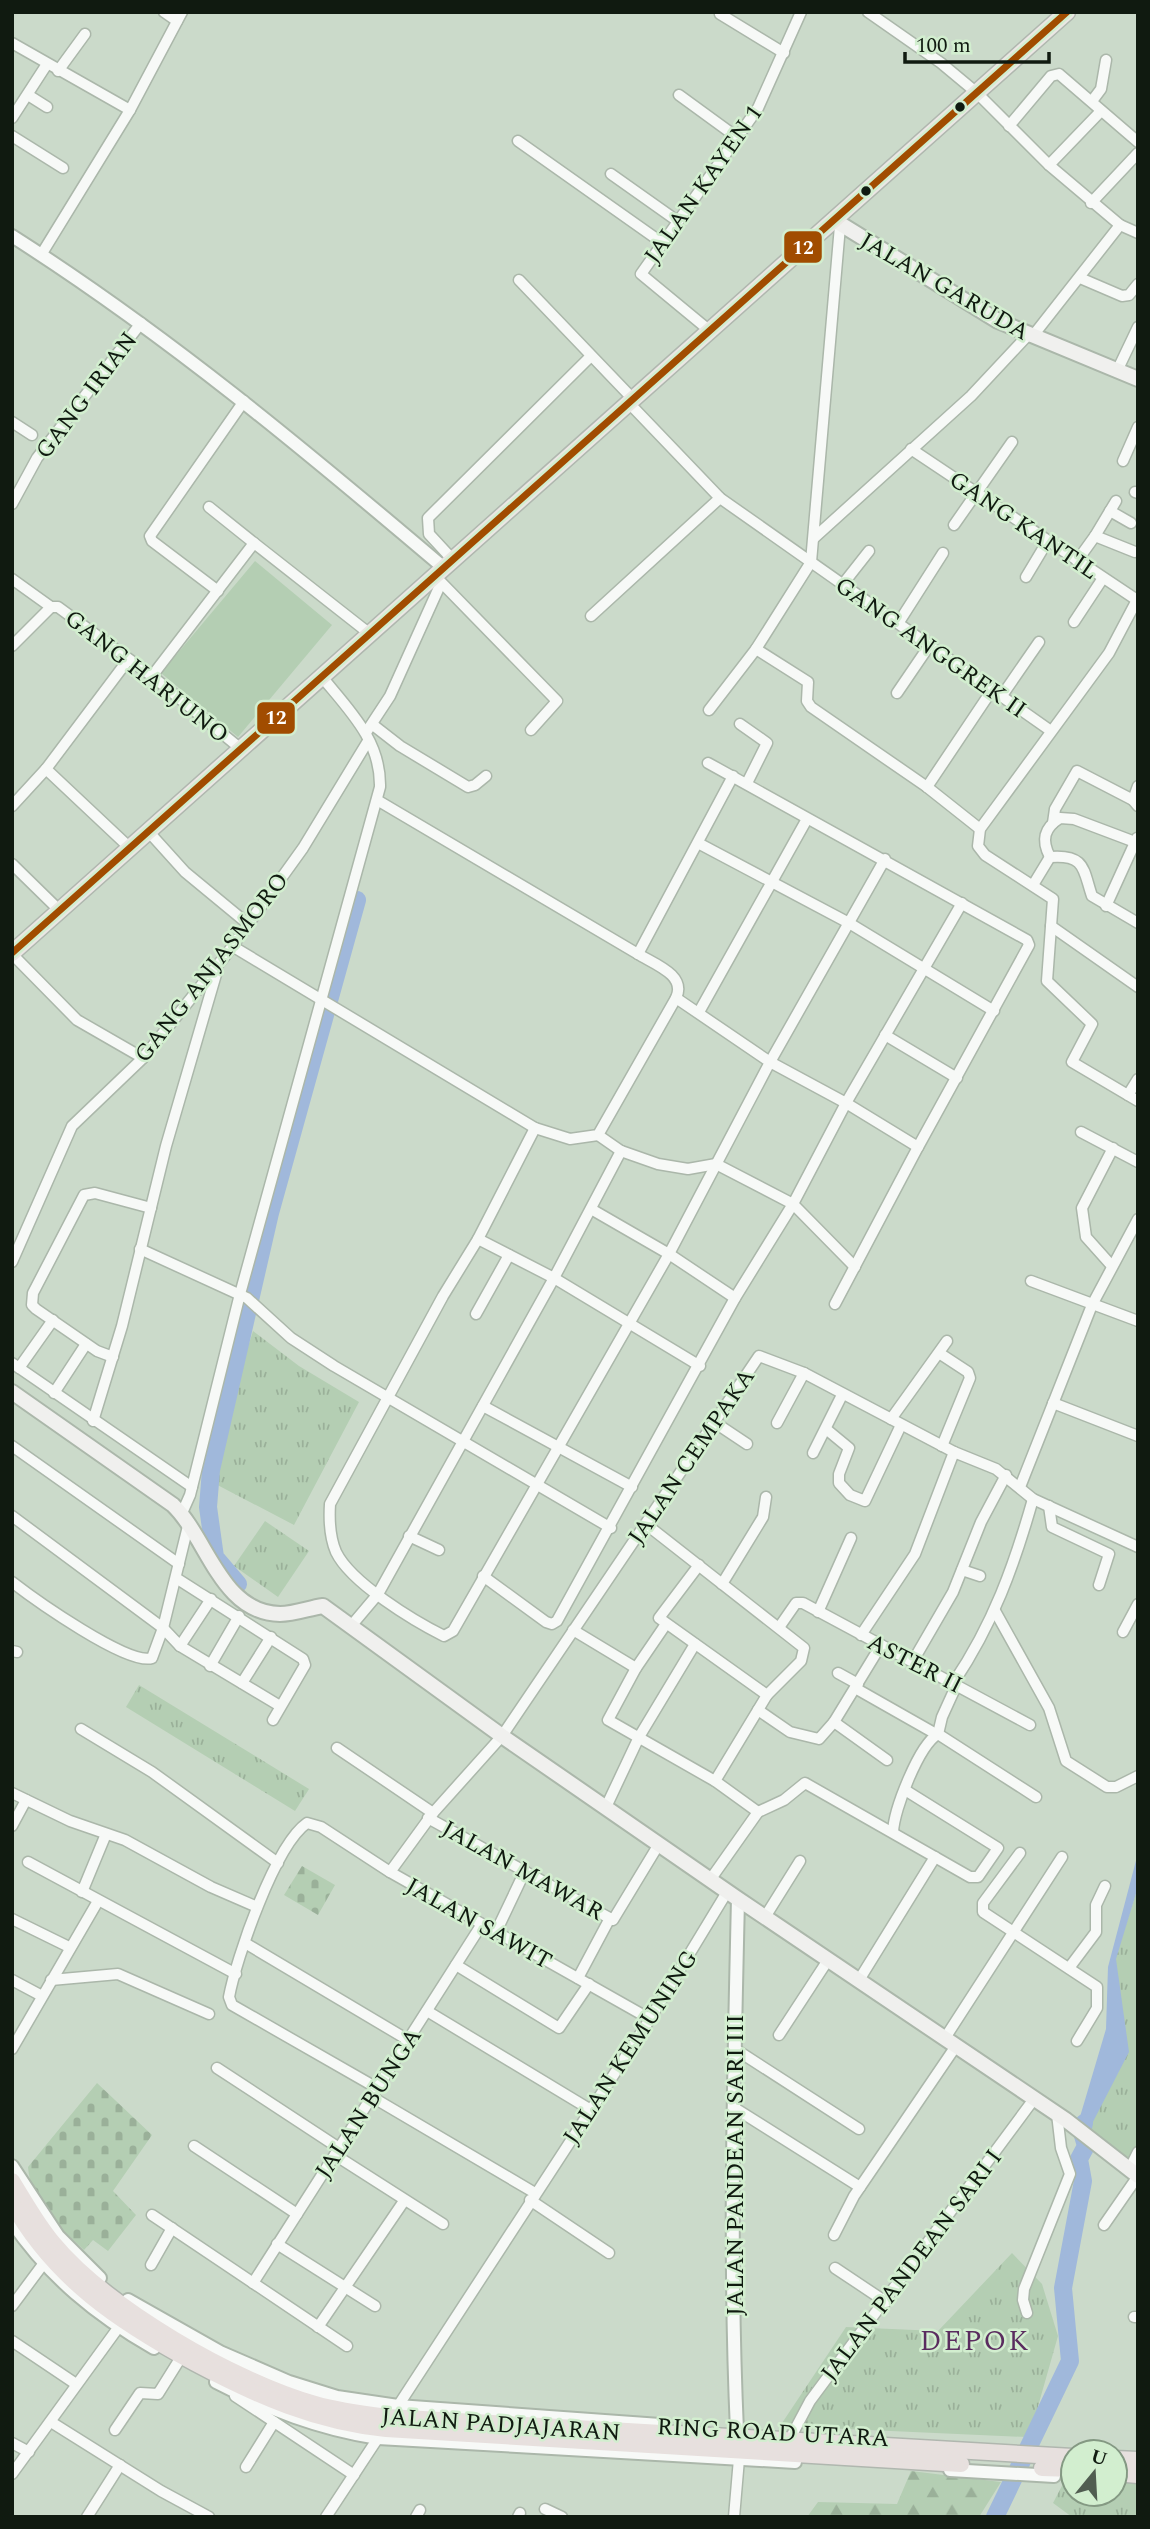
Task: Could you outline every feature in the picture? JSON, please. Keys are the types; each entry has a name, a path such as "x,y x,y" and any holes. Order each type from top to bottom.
{"highway":[{"name":"JALAN PADJAJARAN","path":"12,2181 53,2243 111,2299 152,2326 225,2366 312,2403 388,2417 1013,2461"},
{"name":"JALAN PADJAJARAN","path":"12,2203 23,2222 62,2271 125,2324 238,2386 290,2409 331,2421 386,2429 675,2452 1059,2461"}],"main road":[{"path":"12,954 710,331 837,223 1067,12"},
{"name":"JALAN GARUDA","path":"837,223 998,321 1138,379"},
{"path":"12,1392 165,1498 186,1517 224,1582 250,1605 277,1614 323,1606 502,1736 710,1880 1062,2117 1135,2174"}],"street":[{"path":"41,255 130,110 180,16 164,12"},
{"name":"JALAN KAYEN 1","path":"710,331 642,277 676,220 758,108 801,12"},
{"path":"867,12 941,63 977,93 1091,203 1120,225 1138,233"},
{"path":"720,14 783,53"},
{"path":"58,71 85,34"},
{"path":"12,43 130,110"},
{"path":"1092,102 1101,89 1105,60"},
{"path":"13,114 47,64"},
{"path":"1009,126 1055,74 1068,79 1138,142"},
{"path":"28,95 47,107"},
{"path":"679,95 738,138"},
{"path":"1049,165 1101,111"},
{"path":"12,136 63,168"},
{"path":"519,141 661,242"},
{"path":"1091,203 1138,153"},
{"path":"611,174 676,220"},
{"path":"709,710 756,649 811,562 837,223"},
{"path":"814,538 971,396 1030,336 1080,278 1120,225"},
{"path":"12,236 141,323 244,401 443,571 557,701 531,730"},
{"path":"1080,278 1122,296 1129,295 1138,284"},
{"name":"GANG ANGGREK II","path":"519,280 719,498 1051,731"},
{"name":"GANG IRIAN","path":"12,503 37,458 141,323"},
{"path":"1117,370 1138,327"},
{"path":"443,571 429,534 428,519 590,357"},
{"path":"218,591 152,541 150,536 244,401"},
{"path":"12,422 32,435"},
{"path":"1123,461 1138,427"},
{"path":"954,525 1012,442"},
{"name":"GANG KANTIL","path":"911,449 974,494 1137,599"},
{"path":"591,615 719,498"},
{"path":"1077,561 1116,501"},
{"path":"209,507 370,634"},
{"path":"1110,511 1131,523"},
{"path":"1095,536 1135,552"},
{"path":"1026,577 1047,541"},
{"path":"152,676 254,543"},
{"path":"842,584 869,551"},
{"path":"899,622 943,553"},
{"name":"GANG ANJASMORO","path":"12,1262 72,1126 143,1058 223,958 303,848 390,695 443,571"},
{"path":"1074,622 1103,578"},
{"name":"GANG HARJUNO","path":"12,579 51,607 58,607 152,676 241,748"},
{"path":"1137,599 1109,653 980,829 980,850 1053,899 1047,981 1092,1024 1071,1060 1138,1101"},
{"path":"12,646 51,607"},
{"path":"928,787 996,693 1039,642"},
{"path":"897,692 929,646"},
{"path":"756,649 808,682 807,701 811,707 928,787 980,829"},
{"path":"12,806 46,768 128,660"},
{"path":"12,1582 81,1630 138,1658 152,1658 163,1629 176,1578 192,1487 377,800 378,759 369,732 321,677"},
{"path":"740,724 767,743 747,783"},
{"path":"369,732 400,746 468,787 475,786 486,776"},
{"path":"708,763 1023,936 1029,945 835,1304"},
{"path":"46,768 130,848"},
{"path":"1053,823 1055,809 1077,771 1135,803 1138,786"},
{"path":"638,954 733,776"},
{"path":"377,800 674,976 680,990 598,1135"},
{"path":"1033,885 1050,857 1044,836 1060,818 1074,819 1136,840 1106,906"},
{"path":"699,1012 773,885 807,819"},
{"path":"148,831 185,872 248,924"},
{"path":"698,843 849,923 995,1011"},
{"path":"1050,857 1064,855 1081,865 1087,871 1091,896 1138,923"},
{"path":"535,1128 478,1240 443,1296 339,1485 330,1512 331,1537 346,1568 377,1594 444,1636 453,1631 669,1254 770,1062 885,859"},
{"path":"12,864 60,910"},
{"path":"483,1576 546,1622 555,1624 611,1528 735,1298 793,1204 846,1103 962,903"},
{"path":"1051,926 1138,987"},
{"path":"232,946 535,1128 569,1139 598,1135 621,1151 658,1164 688,1169 716,1164 793,1204 855,1267"},
{"path":"12,954 77,1020 143,1058"},
{"path":"93,1421 113,1357 203,1014 223,958"},
{"path":"676,998 770,1062 846,1103 918,1147"},
{"path":"885,1035 957,1078"},
{"path":"1128,1095 1138,1079"},
{"path":"1081,1132 1138,1162"},
{"path":"1111,1265 1086,1237 1082,1208 1113,1149"},
{"path":"351,1626 377,1594 554,1278 621,1151"},
{"path":"113,1357 86,1344 32,1305 33,1293 83,1195 95,1192 151,1208"},
{"path":"591,1209 669,1254 735,1298"},
{"path":"893,1832 894,1817 905,1790 937,1734 956,1683 981,1643 995,1612 1053,1403 1092,1305 1111,1265 1137,1222"},
{"path":"478,1240 554,1278 700,1366"},
{"path":"140,1249 244,1296 304,1347 611,1528"},
{"path":"477,1314 509,1255"},
{"path":"1031,1281 1138,1321"},
{"path":"53,1320 16,1366 192,1487"},
{"path":"891,1419 947,1341"},
{"path":"54,1393 86,1344"},
{"path":"939,1353 968,1372 970,1378 942,1446"},
{"name":"JALAN CEMPAKA","path":"502,1736 759,1356 804,1373 942,1446 1006,1475 1026,1493 1049,1506 1136,1543"},
{"path":"777,1423 804,1373"},
{"path":"813,1452 842,1395"},
{"path":"1053,1403 1138,1436"},
{"path":"483,1406 632,1487"},
{"path":"714,1422 747,1444"},
{"path":"826,1429 849,1448 839,1474 839,1483 850,1494 865,1501 901,1425"},
{"path":"12,1446 179,1564"},
{"path":"861,1635 915,1554 954,1452"},
{"path":"913,1661 953,1592 981,1522 1006,1475"},
{"path":"722,1584 764,1517 766,1497"},
{"path":"1049,1506 1052,1527 1109,1554 1099,1585"},
{"path":"12,1516 163,1629 180,1646 280,1706"},
{"path":"647,1525 802,1643 805,1653 767,1695 715,1781"},
{"path":"409,1536 439,1550"},
{"path":"818,1612 851,1538"},
{"path":"699,1565 659,1618 767,1695"},
{"path":"962,1570 980,1576"},
{"path":"176,1578 298,1654 304,1662 272,1720"},
{"path":"180,1646 211,1599"},
{"name":"ASTER II","path":"780,1626 800,1602 956,1683 1030,1725"},
{"path":"1123,1632 1138,1604"},
{"path":"995,1612 1049,1708 1066,1761 1107,1787 1116,1787 1138,1776"},
{"path":"210,1666 239,1616"},
{"path":"666,1624 607,1717 610,1722 715,1781 758,1812"},
{"path":"573,1630 636,1668"},
{"path":"242,1683 271,1637"},
{"path":"606,1807 639,1737 695,1644"},
{"path":"758,1710 790,1732 819,1739 834,1723 881,1645"},
{"path":"838,1673 1037,1797"},
{"path":"834,1723 887,1760"},
{"path":"81,1729 152,1772 278,1863"},
{"name":"JALAN SAWIT","path":"502,1736 430,1815 390,1872 650,2019"},
{"name":"JALAN MAWAR","path":"337,1748 430,1815 613,1920 659,1844"},
{"path":"710,1880 758,1812 784,1800 804,1783 974,1879 998,1848 905,1790"},
{"path":"12,1793 70,1821 125,1840 211,1887 257,1908"},
{"path":"12,1826 26,1800"},
{"path":"390,1872 321,1827 310,1823 302,1826 278,1863 257,1908 229,1997 232,2005 374,2093 532,2197 609,2253"},
{"path":"82,1892 107,1834"},
{"path":"1020,1853 982,1903 986,1916 1097,1987 1097,2008 1077,2041"},
{"path":"859,1980 935,1857"},
{"path":"834,2235 860,2187 950,2042 1013,1933 1062,1857"},
{"path":"765,1917 800,1860"},
{"path":"28,1862 236,1974"},
{"path":"496,1932 526,1871"},
{"path":"1069,1968 1096,1932 1096,1905 1105,1886"},
{"name":"JALAN KEMUNING","path":"398,2406 532,2197 732,1895"},
{"name":"JALAN PANDEAN SARI III","path":"732,1895 735,2049 733,2354 737,2431"},
{"path":"12,2049 98,1901"},
{"path":"579,1978 610,1918"},
{"path":"12,1919 69,1947"},
{"name":"JALAN BUNGA","path":"253,2283 482,1924"},
{"path":"245,1942 408,2040"},
{"path":"779,2035 828,1960"},
{"path":"456,1965 559,2028 589,1984"},
{"path":"51,1980 118,1974 209,2014"},
{"path":"12,1980 42,1996"},
{"path":"427,2011 590,2110"},
{"path":"735,2049 859,2129"},
{"path":"217,2068 404,2201 443,2224"},
{"name":"JALAN PANDEAN SARI I","path":"793,2433 810,2401 1034,2099"},
{"path":"733,2107 860,2187"},
{"path":"1027,2314 1023,2300 1024,2289 1070,2174 1061,2148 1062,2117"},
{"path":"194,2146 297,2214"},
{"path":"1104,2225 1135,2174 1138,2152"},
{"name":"RING ROAD UTARA","path":"12,2166 58,2236 89,2268 134,2304 209,2346 289,2382 337,2397 398,2406 793,2433 1013,2461"},
{"path":"318,2327 404,2201"},
{"path":"152,2215 347,2346"},
{"name":"RING ROAD UTARA","path":"12,2222 44,2263 74,2295 118,2328 216,2382 274,2410 322,2428 377,2438 675,2452 739,2459 1013,2461"},
{"path":"150,2265 172,2228"},
{"path":"277,2244 374,2306"},
{"path":"12,2306 44,2263"},
{"path":"835,2268 886,2302"},
{"path":"12,2474 118,2328"},
{"path":"12,2341 76,2384"},
{"path":"115,2430 140,2393 156,2394 163,2389 178,2362"},
{"path":"216,2382 354,2475"},
{"path":"51,2422 196,2514 209,2517"},
{"path":"246,2467 274,2422"},
{"path":"326,2517 377,2438"},
{"path":"12,2442 29,2452"},
{"path":"734,2517 739,2459"},
{"path":"87,2517 120,2465"},
{"path":"545,2509 562,2517"}],"green space":[{"path":"255,561 332,625 238,737 161,673"},
{"path":"253,1331 299,1366 359,1402 294,1525 206,1479"},
{"path":"265,1521 309,1551 278,1597 234,1566"},
{"path":"139,1685 309,1789 295,1811 126,1707"},
{"path":"302,1866 335,1885 318,1915 284,1895"},
{"path":"1138,1887 1138,2148 1128,2167 1082,2132 1119,2071 1115,1959"},
{"path":"97,2083 152,2135 113,2191 136,2215 108,2251 93,2240 84,2250 56,2223 34,2192 28,2167"},
{"path":"1012,2253 1042,2284 1058,2336 1033,2424 1026,2437 780,2426 846,2327 938,2331"},
{"path":"911,2471 1001,2482 979,2517 807,2517 818,2502 897,2504"},
{"path":"1129,2483 1138,2484 1138,2517 1072,2517 1060,2508 1129,2508"},
{"path":"1059,2492 1059,2507 1053,2503"}],"water":[{"path":"1138,1853 1138,1887 1116,1959 1129,2052 1081,2145 1074,2137 1106,2029 1108,1967"}],"waterway":[{"path":"238,1584 215,1557 208,1507 211,1470 270,1213 357,900"},
{"path":"995,2517 1070,2361 1063,2288 1083,2181 1079,2159 1086,2146 1082,2132 1084,2123"}],"transit line":[{"name":"12","path":"12,953 1067,12"}],"district":[{"name":"DEPOK","path":"975,2340"}]}
